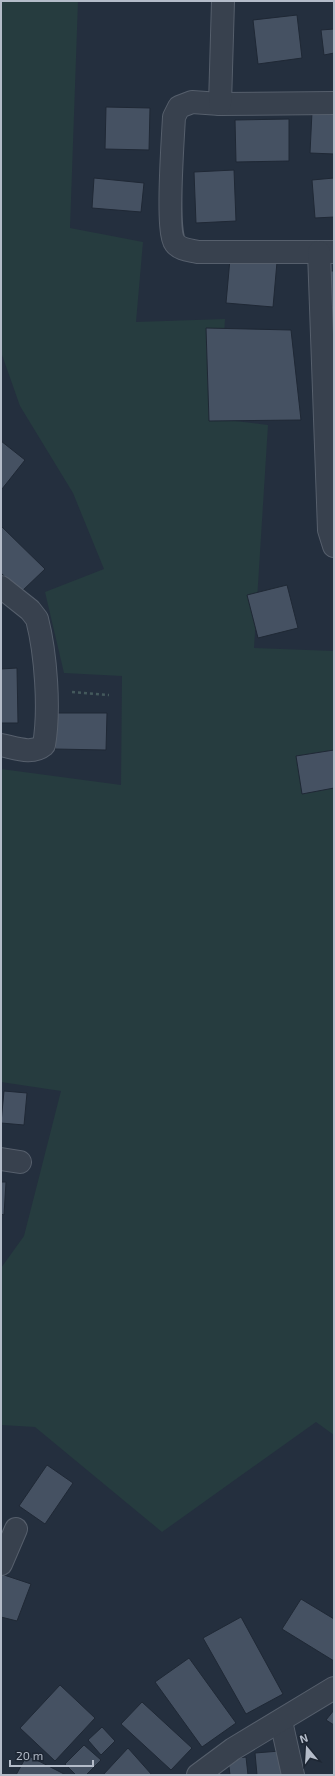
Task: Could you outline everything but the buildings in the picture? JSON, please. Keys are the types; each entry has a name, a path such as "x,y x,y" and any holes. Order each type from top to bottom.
{"street":[{"path":"220,104 223,1"},
{"path":"334,103 220,104 192,102 179,107 175,112 171,217 172,237 175,243 180,247 198,252 326,252 329,530 334,546"},
{"path":"1,587 30,610 37,619 47,690 46,734 44,745 38,750 31,751 1,745"},
{"path":"1,1564 16,1529"},
{"path":"198,1775 233,1749 334,1688"},
{"path":"281,1721 293,1775"}],"path":[{"path":"47,690 109,695"}],"green space":[{"path":"1,1 78,1 70,228 143,242 136,322 225,319 219,419 268,425 254,648 334,651 334,1435 316,1422 162,1532 35,1427 1,1425 1,1268 24,1236 61,1091 1,1082 1,769 121,785 122,676 64,673 45,592 104,569 73,493 20,406 1,352"}]}
